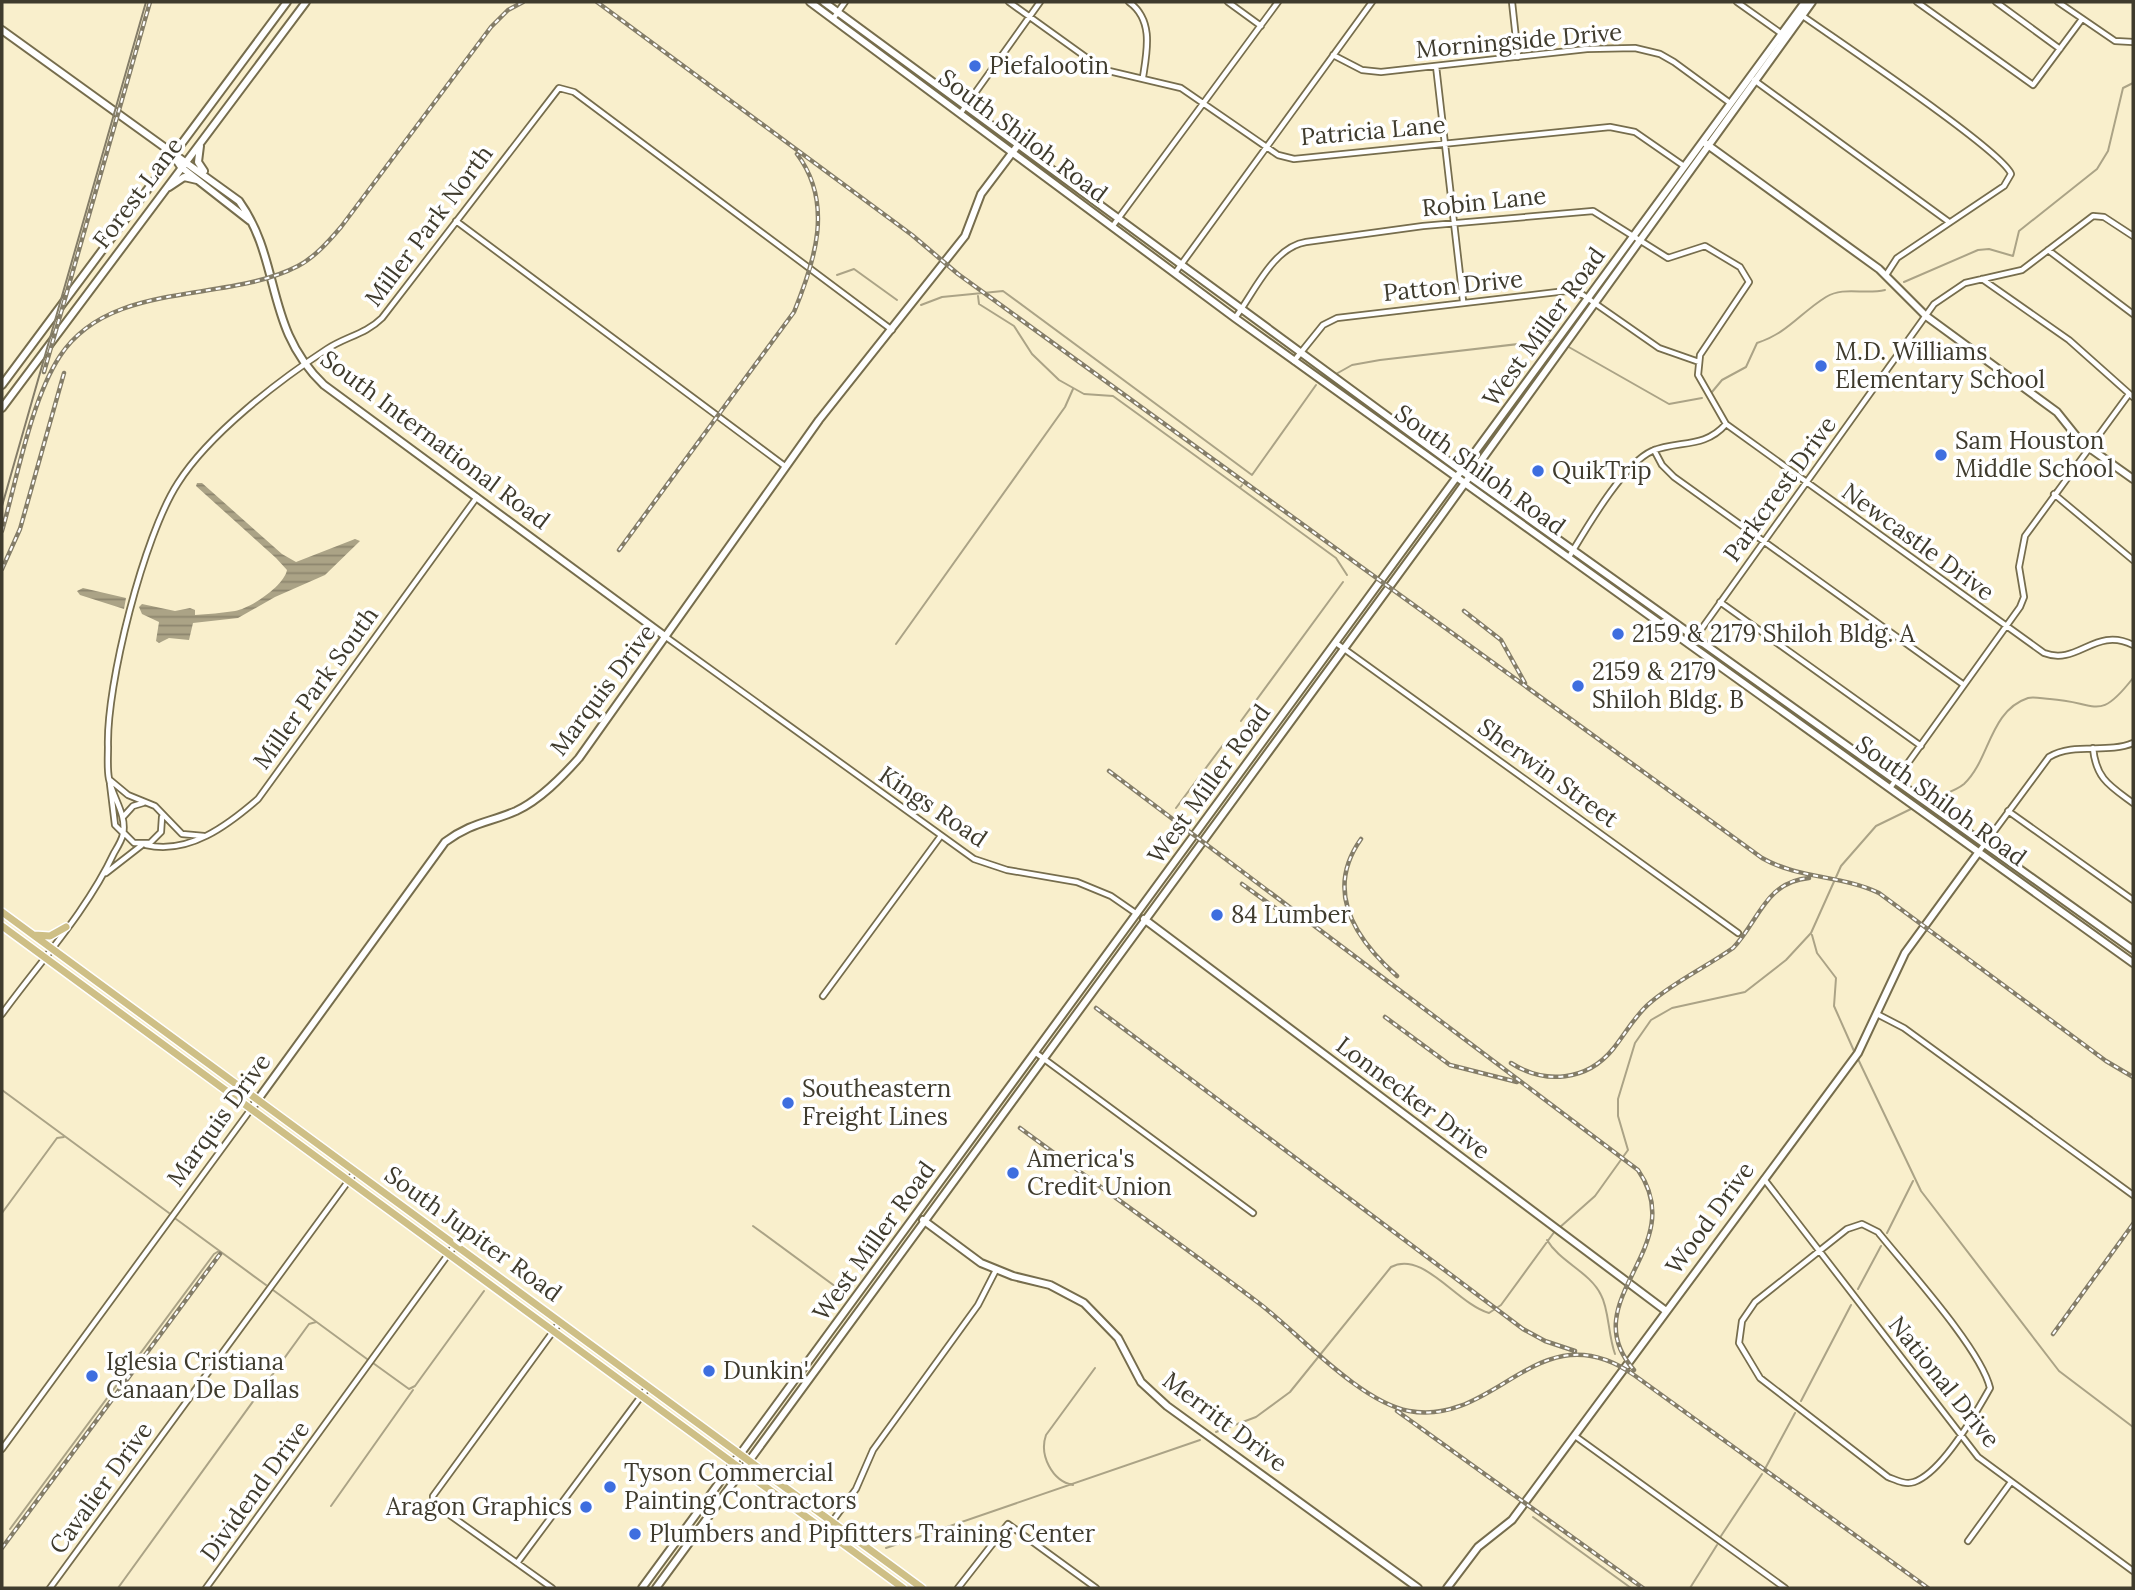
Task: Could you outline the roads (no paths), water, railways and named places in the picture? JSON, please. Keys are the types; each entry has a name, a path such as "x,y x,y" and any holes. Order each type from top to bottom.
{"main road":[{"name":"Forest Lane","path":"2,385 287,2"},
{"name":"Forest Lane","path":"2,408 306,2"},
{"name":"South Shiloh Road","path":"810,2 1235,318 1459,474 1469,476 1690,645 2133,963"},
{"name":"South Shiloh Road","path":"824,2 1300,353 1459,474 1465,482 1696,637 2133,950"},
{"name":"West Miller Road","path":"1800,14 1805,2"},
{"name":"West Miller Road","path":"656,1588 924,1221 1137,915 1459,474 1590,302 1811,2"},
{"name":"South International Road","path":"2,30 184,164 239,201 260,242 290,341 304,366 324,385 666,637"},
{"path":"239,66 250,75"},
{"path":"202,140 198,162 208,181"},
{"path":"1706,143 1886,275 1926,316 2057,412 2089,447 2133,479"},
{"name":"Marquis Drive","path":"251,1109 445,842 476,823 524,807 566,773 786,467 965,236 981,194 1018,145"},
{"path":"159,195 184,177 208,181"},
{"name":"West Miller Road","path":"642,1588 917,1215 1145,920 1465,482 1590,302"},
{"path":"2,394 8,400"},
{"name":"Wood Drive","path":"1447,1588 1478,1547 1512,1520 1858,1053 1905,953 1978,853"},
{"name":"South Jupiter Road","path":"2,912 922,1588"},
{"name":"Lonnecker Drive","path":"1137,915 1666,1311"},
{"name":"South Jupiter Road","path":"2,926 903,1588"},
{"path":"34,935 50,936 66,927"},
{"path":"147,1032 154,1024"},
{"path":"400,1219 407,1210"},
{"name":"Merritt Drive","path":"917,1215 996,1270 1051,1285 1084,1303 1118,1338 1141,1381 1167,1406 1418,1588"},
{"path":"500,1292 507,1283"},
{"path":"657,1569 666,1575"}],"street":[{"path":"833,19 845,2"},
{"name":"Patricia Lane","path":"1009,2 1106,69 1172,84 1205,102 1278,155 1310,160 1621,128 1635,132 1687,168"},
{"path":"960,114 1040,2"},
{"path":"1129,2 1140,13 1148,33 1143,77"},
{"path":"1228,2 1261,26"},
{"path":"1112,227 1278,2"},
{"path":"1175,273 1372,2"},
{"path":"1512,2 1518,57"},
{"path":"1737,2 1784,36"},
{"path":"1917,2 2031,85 2082,19"},
{"path":"1996,2 2060,49"},
{"path":"2058,2 2115,41 2133,42"},
{"path":"1800,14 2004,162 2011,174 2004,186 1898,258 1886,275"},
{"name":"Morningside Drive","path":"1333,55 1362,70 1381,72 1635,48 1660,54 1674,62 1733,105"},
{"path":"1436,66 1463,302"},
{"path":"1752,79 1949,222"},
{"name":"Miller Park North","path":"105,874 124,833 123,817 109,780 108,733 116,673 160,515 177,485 204,449 304,366 330,347 377,324 559,88 574,92 892,330"},
{"name":"Robin Lane","path":"1235,318 1279,257 1294,243 1454,223 1593,211 1668,258 1705,246 1717,250 1748,277 1748,286 1705,342 1699,362"},
{"name":"Parkcrest Drive","path":"1690,645 1926,316 1951,290 1982,278 2022,270 2084,221 2099,216 2119,225 2133,236"},
{"path":"456,221 786,467"},
{"path":"2048,250 2133,314"},
{"path":"1890,788 2006,627 2024,597 2020,567 2025,536 2089,447 2131,396 2069,341 1982,278"},
{"name":"Patton Drive","path":"1294,360 1323,325 1337,318 1566,291 1590,302 1659,348 1699,362"},
{"name":"Newcastle Drive","path":"1699,362 1699,375 1707,394 1726,424 2006,627 2051,656 2072,654 2110,638 2133,645"},
{"path":"1571,553 1635,464 1654,450 1702,442 1716,436 1726,424"},
{"path":"1654,450 1667,471 1965,685"},
{"path":"2054,494 2133,559"},
{"name":"Miller Park South","path":"144,845 195,842 258,799 477,497"},
{"path":"1720,602 1921,746"},
{"name":"Kings Road","path":"666,637 974,859 996,867 1066,879 1097,890 1137,915"},
{"name":"Sherwin Street","path":"1336,643 1738,933"},
{"path":"1978,853 2049,757 2057,752 2133,743"},
{"path":"2093,748 2095,766 2103,779 2133,803"},
{"path":"109,780 128,795 161,813 182,834 207,836"},
{"path":"109,780 115,825 130,840 144,845"},
{"path":"123,817 133,806 147,803"},
{"path":"2008,811 2133,900"},
{"path":"2,1014 105,874 144,845 154,841 161,832 161,813"},
{"path":"823,996 940,837"},
{"path":"1877,1014 1903,1028 2133,1195"},
{"path":"1039,1055 1253,1213"},
{"name":"Marquis Drive","path":"2,1449 251,1109"},
{"name":"Cavalier Drive","path":"50,1588 355,1172"},
{"name":"National Drive","path":"1763,1178 1978,1457 2133,1571"},
{"path":"1853,1226 1873,1228 1981,1366 1990,1388 1929,1475 1907,1484 1888,1477 1760,1378 1740,1343 1745,1313 1769,1289 1819,1251 1853,1226"},
{"name":"Dividend Drive","path":"206,1588 455,1245"},
{"path":"826,1530 856,1489 873,1450 978,1306 996,1270"},
{"path":"552,1588 433,1503 438,1488 560,1322"},
{"path":"517,1563 648,1387"},
{"path":"1574,1435 1785,1588"},
{"path":"1968,1541 2011,1482"},
{"path":"958,1588 1008,1524 1096,1588"}],"waterway":[{"path":"1904,282 1978,250 1989,249 2013,256 2019,231 2097,169 2108,151 2123,88 2133,83"},
{"path":"837,275 854,269 897,300"},
{"path":"1712,392 1722,380 1746,367 1757,343 1786,328 1826,297 1847,291 1885,290"},
{"path":"921,305 942,297 1003,291 1252,475 1316,385"},
{"path":"978,296 979,304 1014,326 1032,354 1059,380 1084,394 1113,396 1240,488"},
{"path":"1336,374 1352,365 1380,360 1553,340"},
{"path":"1567,346 1669,404 1702,398"},
{"path":"896,644 1065,407 1073,389"},
{"path":"1242,485 1240,488 1336,558 1347,575"},
{"path":"1241,721 1343,582"},
{"path":"1930,800 1953,791 1973,774 1997,725 2015,704 2033,697 2096,707 2112,701 2133,678"},
{"path":"1176,808 1223,745"},
{"path":"1559,1228 1595,1196 1628,1150 1618,1116 1618,1099 1635,1043 1651,1020 1672,1008 1745,992 1786,960 1811,933 1841,866 1876,826 1913,808"},
{"path":"1812,935 1817,953 1836,978 1834,1006 1854,1051"},
{"path":"1858,1059 1921,1191 2059,1371 2133,1427"},
{"path":"2,1090 169,1213"},
{"path":"2,1213 57,1138 64,1137"},
{"path":"1887,1233 1913,1181"},
{"path":"176,1219 266,1285"},
{"path":"753,1226 847,1295"},
{"path":"1216,1432 1256,1417 1290,1392 1391,1267 1403,1264 1427,1271 1464,1299 1489,1313 1501,1305 1555,1231"},
{"path":"1547,1240 1559,1255 1590,1280 1601,1295 1615,1354"},
{"path":"1858,1289 1881,1246"},
{"path":"10,1529 214,1254 219,1251"},
{"path":"273,1290 367,1359"},
{"path":"373,1363 409,1389 415,1386 484,1291"},
{"path":"1801,1401 1851,1305"},
{"path":"118,1588 309,1324 316,1322"},
{"path":"1073,1485 1053,1473 1046,1459 1044,1443 1046,1435 1095,1368"},
{"path":"331,1506 413,1390"},
{"path":"1766,1467 1795,1413"},
{"path":"886,1548 1200,1440"},
{"path":"1721,1536 1762,1474"},
{"path":"1533,1517 1631,1588"},
{"path":"1690,1588 1717,1545"}],"tram line":[{"path":"2,506 146,2"}],"railway":[{"path":"44,372 150,2"},
{"path":"2,531 41,395 60,356 82,332 108,315 138,304 269,278 310,258 341,227 491,27 508,10 523,2"},
{"path":"597,2 912,235 958,274 1762,858 1791,870 1850,883 1879,893 2106,1061 2133,1077"},
{"path":"619,550 794,312 814,253 818,212 815,192 797,154"},
{"path":"2,569 20,529 64,373"},
{"path":"1464,611 1501,640 1525,683"},
{"path":"1109,771 1638,1170 1651,1198 1651,1224 1644,1249 1622,1297 1616,1320 1619,1345 1634,1370"},
{"path":"1361,839 1350,858 1345,877 1349,913 1368,946 1397,976"},
{"path":"1511,1063 1538,1075 1551,1077 1591,1068 1613,1049 1645,1007 1671,987 1733,948 1772,895 1794,881 1809,878"},
{"path":"1242,884 1278,910 1297,918"},
{"path":"1096,1008 1523,1329 1545,1341 1575,1351"},
{"path":"1385,1017 1450,1065 1517,1082"},
{"path":"1020,1128 1260,1304 1351,1381 1390,1405 1409,1411 1440,1411 1468,1403 1544,1362 1571,1355 1601,1358 1634,1375 1928,1588"},
{"path":"2053,1334 2133,1224"},
{"path":"2,1548 220,1254"},
{"path":"1397,1411 1643,1588"}],"place":[{"name":"Piefalootin","path":"975,66"},
{"name":"M.D. Williams Elementary School","path":"1821,366"},
{"name":"Sam Houston Middle School","path":"1941,455"},
{"name":"QuikTrip","path":"1538,471"},
{"name":"2159 & 2179 Shiloh Bldg. A","path":"1618,634"},
{"name":"2159 & 2179 Shiloh Bldg. B","path":"1578,686"},
{"name":"84 Lumber","path":"1217,915"},
{"name":"Southeastern Freight Lines","path":"788,1103"},
{"name":"America's Credit Union","path":"1013,1173"},
{"name":"Dunkin'","path":"709,1371"},
{"name":"Iglesia Cristiana Canaan De Dallas","path":"92,1376"},
{"name":"Tyson Commercial Painting Contractors","path":"610,1487"},
{"name":"Aragon Graphics","path":"586,1507"},
{"name":"Plumbers and Pipfitters Training Center","path":"635,1534"}]}
